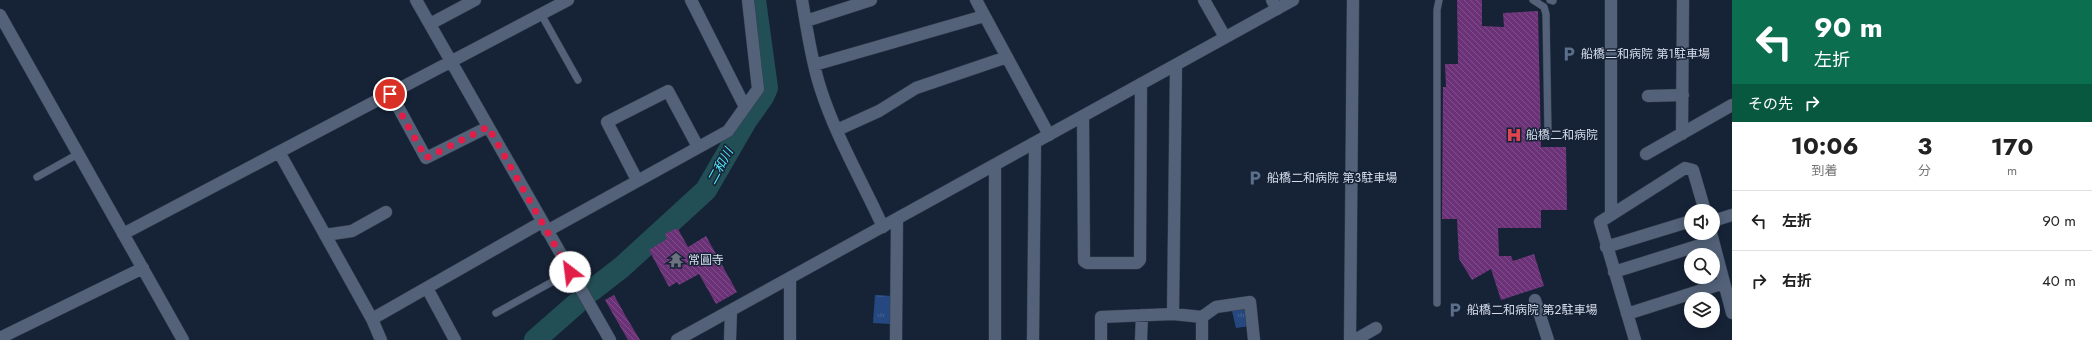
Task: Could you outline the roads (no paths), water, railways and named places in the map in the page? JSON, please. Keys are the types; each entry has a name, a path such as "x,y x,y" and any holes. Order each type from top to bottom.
{"street":[{"path":"416,0 610,340"},
{"path":"430,24 475,0"},
{"path":"123,234 568,0"},
{"path":"691,0 745,107"},
{"path":"372,319 427,288 637,180 728,131 758,89 748,0"},
{"path":"802,0 814,65 820,87 837,130 883,226"},
{"path":"806,20 871,0"},
{"path":"976,0 1049,135"},
{"path":"1204,0 1225,37"},
{"path":"677,340 1176,65 1225,37 1274,4 1293,0"},
{"path":"1350,340 1353,0"},
{"path":"1611,0 1611,214"},
{"path":"1682,134 1684,0"},
{"path":"0,15 183,340"},
{"path":"814,65 984,16"},
{"path":"837,130 879,111 916,88 1007,57"},
{"path":"1173,314 1176,65"},
{"path":"1082,116 1084,261 1087,263 1137,263 1140,260 1141,84"},
{"path":"637,180 607,122 668,91 698,147"},
{"path":"390,94 426,158 488,127"},
{"path":"1648,96 1683,95"},
{"path":"1646,154 1732,105"},
{"path":"1033,340 1035,143"},
{"path":"279,152 372,319 381,340"},
{"path":"995,165 995,340"},
{"path":"1635,340 1606,247 1600,222 1685,168 1693,170 1703,204"},
{"path":"325,235 352,231 386,212"},
{"path":"1720,219 1732,215"},
{"path":"896,340 897,219"},
{"path":"1606,247 1684,223"},
{"path":"1614,272 1704,240"},
{"path":"1713,240 1732,313"},
{"path":"0,338 143,268"},
{"path":"790,278 790,340"},
{"path":"1627,314 1724,283"},
{"path":"427,288 455,340"},
{"path":"1535,300 1548,340"},
{"path":"1101,340 1101,317 1173,314 1202,317 1216,307 1250,302 1254,340"},
{"path":"730,340 731,311"},
{"path":"1141,340 1142,315"},
{"path":"1202,317 1202,340"},
{"path":"1355,340 1376,328"}],"lane":[{"path":"1437,302 1437,10 1439,0"},
{"path":"1533,0 1544,7 1546,14 1548,133"},
{"path":"541,14 578,80"},
{"path":"37,177 78,154"},
{"path":"496,313 570,272"}],"waterway":[{"name":"二和川","path":"591,291 622,267 706,190 746,121 763,97 767,88 755,0"},
{"name":"二和川","path":"535,340 576,304"}],"place":[{"name":"船橋二和病院 第1駐車場","path":"1569,54"},
{"name":"船橋二和病院","path":"1514,135"},
{"name":"船橋二和病院 第3駐車場","path":"1255,178"},
{"name":"常圓寺","path":"676,260"},
{"name":"船橋二和病院 第2駐車場","path":"1455,310"}]}
